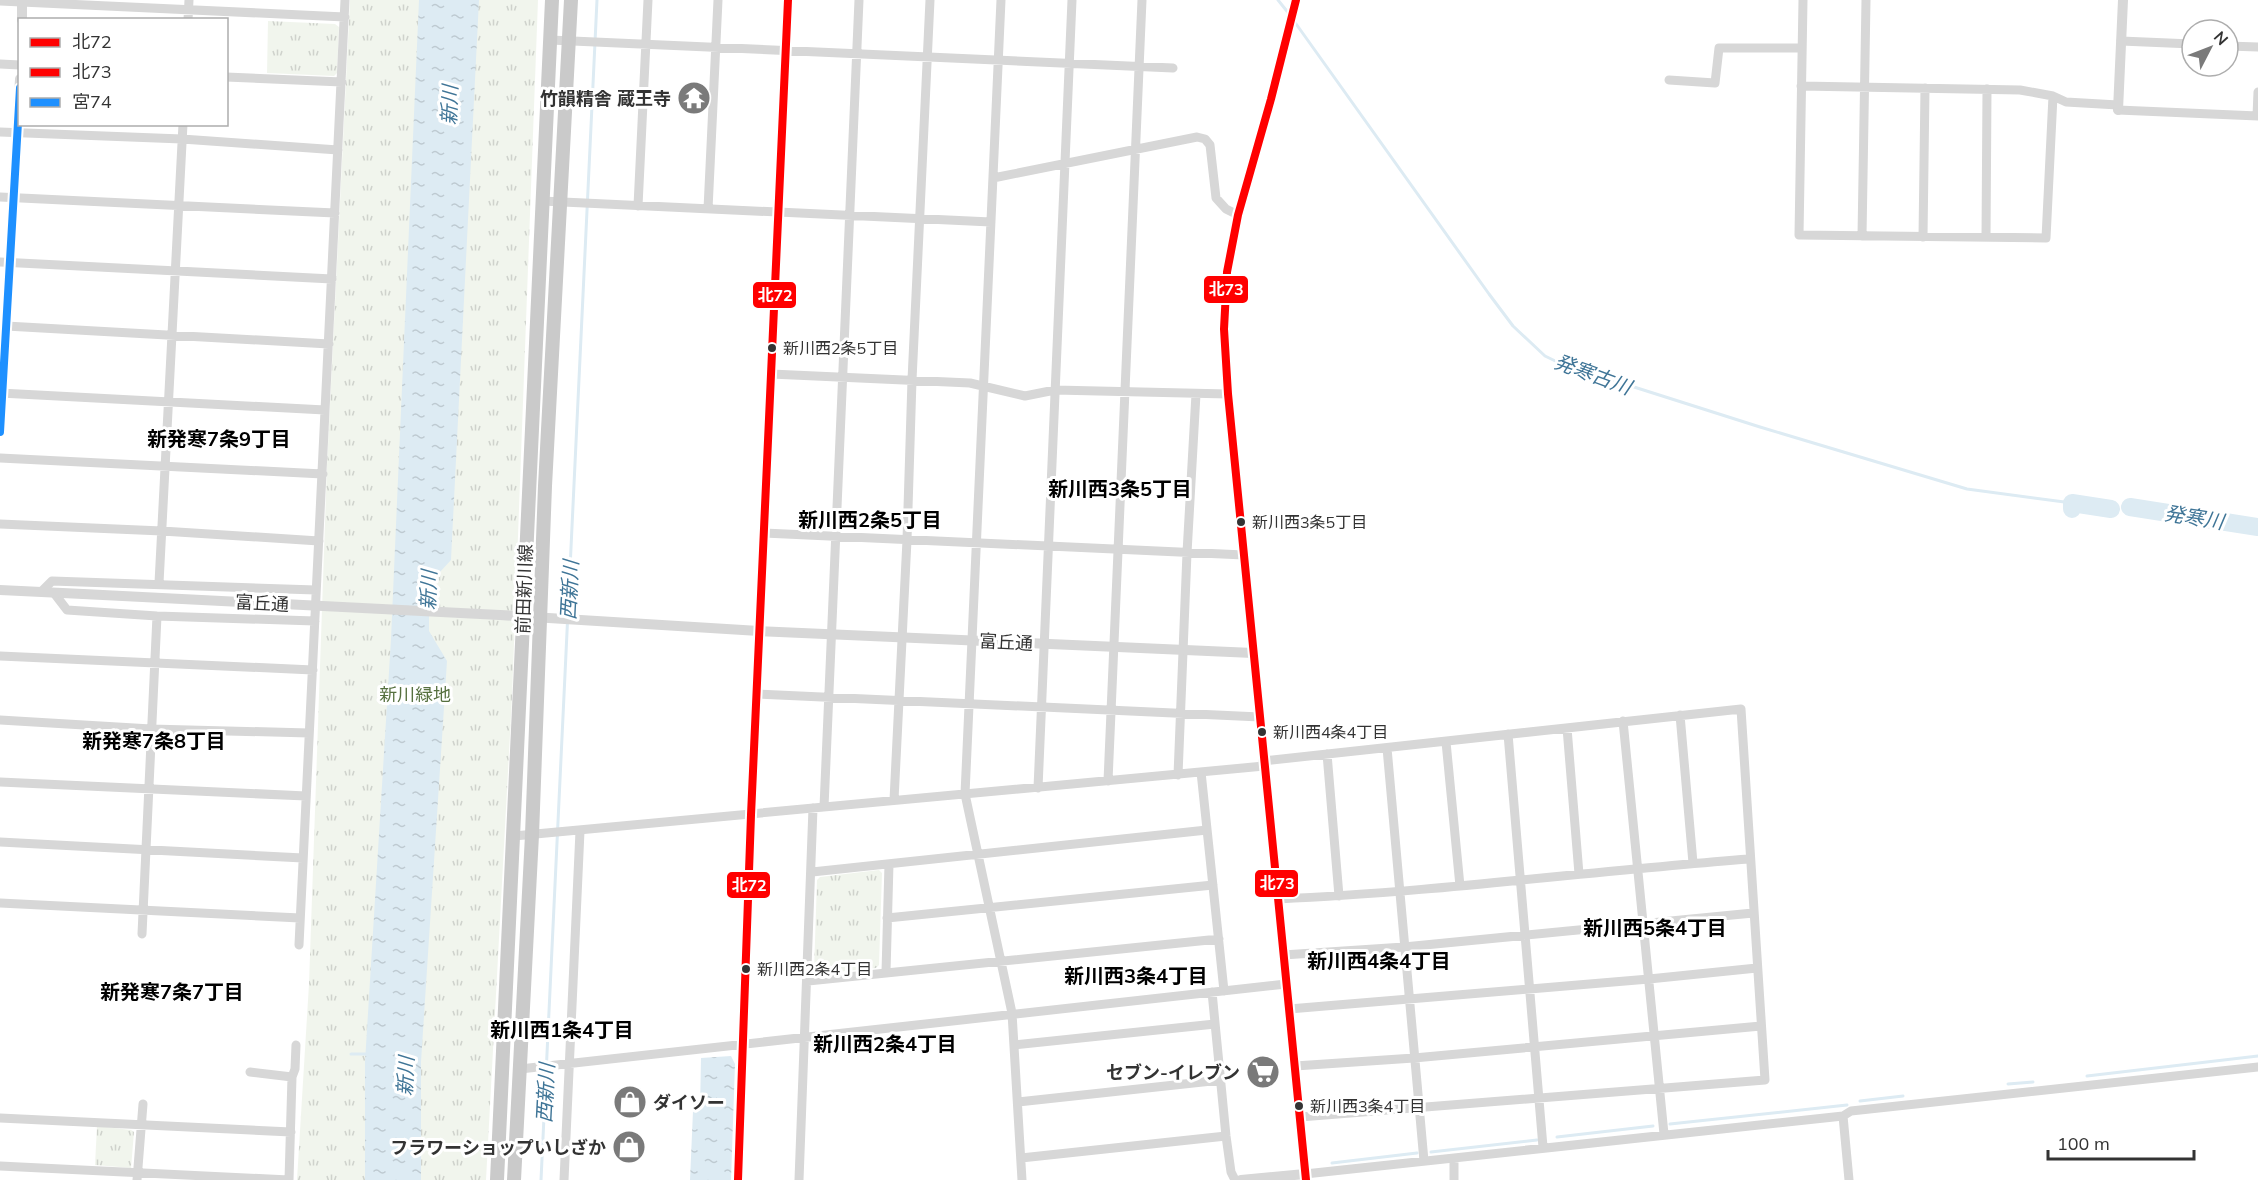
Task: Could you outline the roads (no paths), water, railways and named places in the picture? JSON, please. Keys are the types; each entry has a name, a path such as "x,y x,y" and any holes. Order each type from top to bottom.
{"main road":[{"name":"前田新川線","path":"497,1180 552,0"},
{"name":"前田新川線","path":"514,1180 532,835 545,486 571,0"}],"street":[{"path":"299,945 345,0"},
{"path":"638,206 648,0"},
{"path":"708,209 718,0"},
{"path":"738,1180 756,694 788,0"},
{"path":"825,807 860,0"},
{"path":"894,800 908,540 912,380 930,0"},
{"path":"1001,0 965,794 1012,1013 1022,1180"},
{"path":"1038,788 1072,0"},
{"path":"1108,781 1142,0"},
{"path":"1803,0 1800,235 2046,238 2053,96"},
{"path":"1862,236 1866,0"},
{"path":"2118,108 2123,0"},
{"path":"0,1 345,17"},
{"path":"22,1 22,18"},
{"path":"1296,3 1238,215 1227,272 1224,329 1228,394 1306,1177"},
{"path":"550,40 1173,68"},
{"path":"2121,41 2180,43"},
{"path":"2240,46 2258,47"},
{"path":"1669,81 1715,83 1719,48 1802,48"},
{"path":"0,64 18,65"},
{"path":"228,77 342,82"},
{"path":"1801,86 2020,90 2053,96 2066,102 2118,108 2257,116 2258,93"},
{"path":"1923,237 1925,88"},
{"path":"1986,237 1987,89"},
{"path":"0,432 4,262 12,198 18,115"},
{"path":"159,583 183,126"},
{"path":"0,132 182,139 338,150"},
{"path":"993,178 1197,137 1205,139 1210,145 1216,198 1226,209 1238,215"},
{"path":"0,197 335,213"},
{"path":"542,201 991,222"},
{"path":"4,262 332,279"},
{"path":"4,320 172,336 329,344"},
{"path":"771,374 984,385 1025,396 1055,390 1228,394"},
{"path":"1,393 325,410"},
{"path":"1178,775 1196,394"},
{"path":"0,458 323,474"},
{"path":"0,524 319,541"},
{"path":"764,533 1244,555"},
{"path":"41,592 52,581 316,590"},
{"name":"富丘通","path":"0,590 524,616 759,631 1253,652"},
{"path":"54,593 67,610 158,616 315,621"},
{"path":"142,934 158,616"},
{"path":"0,656 313,670"},
{"path":"756,694 1260,717"},
{"path":"514,836 1178,775 1326,754 1741,709 1765,1080 1300,1117"},
{"path":"1680,715 1693,863"},
{"path":"0,720 152,729 309,733"},
{"path":"1623,721 1664,1134"},
{"path":"1567,728 1579,874"},
{"path":"1508,734 1543,1147"},
{"path":"1446,741 1460,886"},
{"path":"1387,748 1424,1161"},
{"path":"1326,754 1339,896"},
{"path":"1201,772 1224,991"},
{"path":"0,782 306,796"},
{"path":"799,1180 813,808"},
{"path":"812,872 1207,830"},
{"path":"564,1180 577,831"},
{"path":"0,842 303,858"},
{"path":"1278,899 1399,892 1637,867 1749,859"},
{"path":"886,972 889,864"},
{"path":"887,918 1213,885"},
{"path":"0,903 300,918"},
{"path":"1283,955 1404,947 1526,933 1643,925 1753,913"},
{"path":"808,981 1219,939"},
{"path":"1289,1009 1757,968"},
{"path":"520,1069 1286,984"},
{"path":"1212,992 1226,1136 1231,1172 1235,1180"},
{"path":"1014,1045 1215,1024"},
{"path":"1295,1066 1414,1058 1761,1026"},
{"path":"0,1166 138,1176 289,1180 292,1077 295,1068 296,1045"},
{"path":"1241,1180 1306,1177 1543,1147 1843,1116 1851,1111 2258,1067"},
{"path":"250,1072 292,1077"},
{"path":"1018,1102 1221,1080"},
{"path":"138,1176 143,1104"},
{"path":"1843,1116 1849,1180"},
{"path":"0,1118 291,1132"},
{"path":"1021,1158 1226,1136"},
{"path":"1454,1158 1454,1180"}],"water":[{"name":"新川","path":"419,0 479,0 451,560 429,584 429,631 447,661 421,1062 421,1180 365,1180 365,1062 391,639"},
{"path":"731,1056 735,1064 731,1180 690,1180 693,1111 700,1110 701,1058"}],"waterway":[{"name":"西新川","path":"541,1180 597,0"},
{"name":"発寒古川","path":"1278,0 1290,15"},
{"name":"発寒古川","path":"1294,21 1489,294 1513,326 1545,356 1578,372 1612,380 1967,489 2072,503"},
{"name":"発寒川","path":"2072,509 2072,503 2111,509"},
{"name":"発寒川","path":"2130,507 2258,527"},
{"path":"351,1054 367,1054"},
{"path":"2087,1076 2258,1056"},
{"path":"2008,1084 2033,1082"},
{"path":"1860,1101 1903,1096"},
{"path":"1670,1124 1847,1105"},
{"path":"1557,1137 1653,1126"},
{"path":"1431,1152 1537,1140"},
{"path":"1332,1163 1417,1153"}],"place":[{"name":"竹韻精舎 蔵王寺","path":"694,98"},
{"name":"新川西2条5丁目","path":"772,348"},
{"name":"新川西3条5丁目","path":"1241,522"},
{"name":"新川西4条4丁目","path":"1262,732"},
{"name":"新川西2条4丁目","path":"746,969"},
{"name":"セブン-イレブン","path":"1263,1072"},
{"name":"ダイソー","path":"630,1102"},
{"name":"新川西3条4丁目","path":"1299,1106"},
{"name":"フラワーショップいしざか","path":"629,1147"}],"district":[{"name":"新発寒7条9丁目","path":"219,438"},
{"name":"新川西3条5丁目","path":"1120,488"},
{"name":"新川西2条5丁目","path":"870,519"},
{"name":"新発寒7条8丁目","path":"154,740"},
{"name":"新川西5条4丁目","path":"1655,927"},
{"name":"新川西4条4丁目","path":"1379,960"},
{"name":"新川西3条4丁目","path":"1136,975"},
{"name":"新発寒7条7丁目","path":"172,991"},
{"name":"新川西1条4丁目","path":"562,1029"},
{"name":"新川西2条4丁目","path":"885,1043"}],"park label":[{"name":"新川緑地","path":"415,694"}]}
